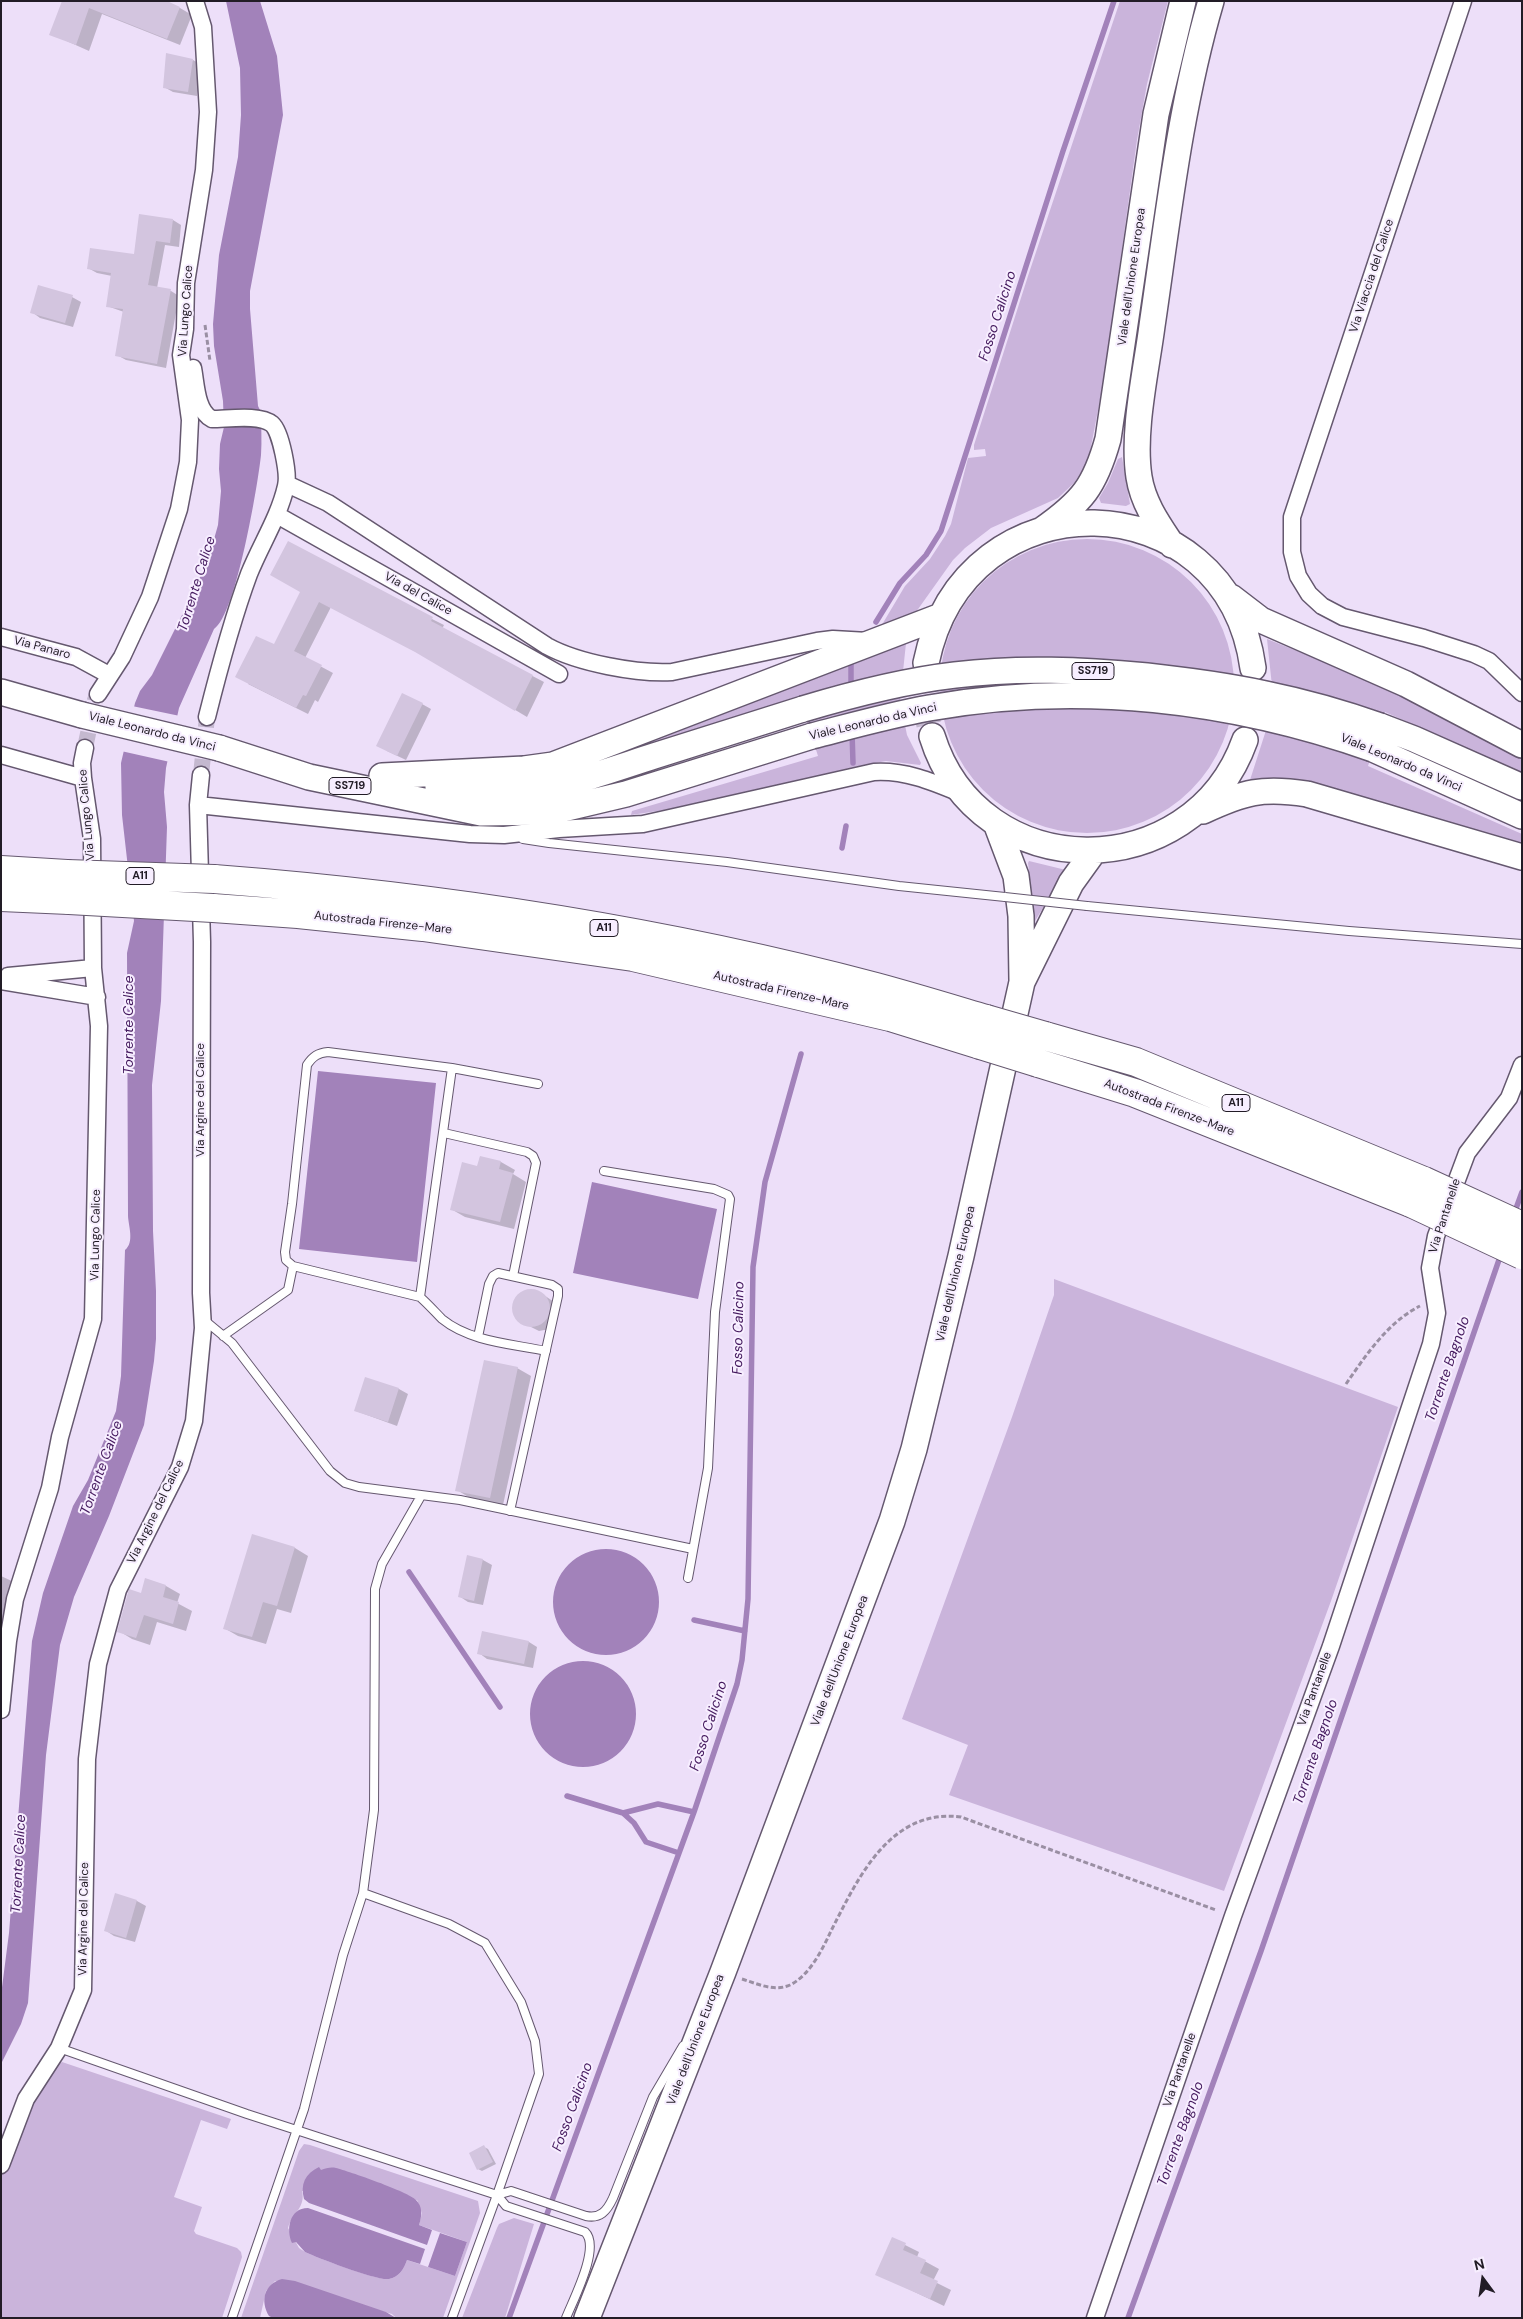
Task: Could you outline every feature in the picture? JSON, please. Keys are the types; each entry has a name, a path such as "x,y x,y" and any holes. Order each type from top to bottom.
{"highway":[{"name":"Autostrada Firenze-Mare","path":"1,870 214,879 355,892 610,929 696,946 875,987 983,1032 1038,1063 1135,1093 1418,1192 1522,1226"},
{"name":"Autostrada Firenze-Mare","path":"1,897 298,914 423,927 633,957 890,1017 983,1032 1044,1036 1136,1062 1418,1192 1522,1255"}],"main road":[{"name":"Viale dell'Unione Europea","path":"1042,530 1065,514 1090,487 1096,476 1108,439 1156,114 1183,1"},
{"name":"Viale dell'Unione Europea","path":"1172,544 1155,520 1146,501 1139,479 1137,438 1169,204 1184,116 1196,58 1212,1"},
{"name":"Viale dell'Unione Europea","path":"926,663 931,642 941,616 966,578 982,562 1000,548 1042,530 1064,524 1094,522 1123,526 1152,534 1172,544 1203,568 1223,591 1235,610 1244,631 1253,668"},
{"path":"1223,591 1261,620 1406,684 1522,745"},
{"path":"382,776 524,769 554,765 941,616"},
{"name":"Viale Leonardo da Vinci","path":"220,748 297,759 464,792 507,794 553,788 865,691 935,678 1002,671 1068,670 1240,688 1306,702 1414,739 1522,788"},
{"name":"Viale Leonardo da Vinci","path":"1,692 82,715 220,748 309,777 481,813 550,812 596,802 812,736 893,715 963,703 1030,697 1097,696 1173,701 1243,712 1300,725 1373,749 1522,816"},
{"name":"Viale dell'Unione Europea","path":"932,736 949,773 965,795 996,823 1019,836 1043,845 1069,850 1094,851 1121,848 1146,841 1170,830 1192,815 1224,782 1236,763 1245,740"},
{"path":"1192,815 1254,791 1280,790 1307,794 1522,857"},
{"path":"481,813 559,829"},
{"name":"Viale dell'Unione Europea","path":"587,2318 723,1972 892,1521 914,1449 961,1256 1022,982 1021,916 1016,876 996,823"},
{"name":"Viale dell'Unione Europea","path":"1022,982 1071,883 1094,851"}],"street":[{"name":"Via Lungo Calice","path":"98,694 122,657 150,597 179,509 188,462 190,420 181,355 185,329 186,283 204,170 208,128 203,27 195,1"},
{"name":"Via Viaccia del Calice","path":"1463,1 1292,518 1292,552 1298,576 1309,594 1322,606 1343,617 1424,638 1474,654 1489,661 1522,693"},
{"path":"185,329 202,408 210,418 261,418 270,422 278,431 287,484 277,515 250,574 218,673 207,717"},
{"path":"287,484 328,504 547,646 573,658 644,672 659,672 680,670 817,640 878,641"},
{"name":"Via del Calice","path":"277,515 559,674"},
{"name":"Via Panaro","path":"1,636 76,657 109,675"},
{"name":"Via Lungo Calice","path":"1,1710 4,1640 18,1585 50,1488 60,1437 93,1319 99,1026 93,968 92,839 82,764 85,748"},
{"path":"1,755 83,778"},
{"path":"198,805 470,834 504,835 559,829 643,824 874,772 887,771 919,777 965,795"},
{"name":"Via Argine del Calice","path":"1,2165 26,2099 59,2048 83,1990 86,1759 98,1664 118,1590 180,1467 194,1421 203,1328 200,1292 202,942 198,805 202,775"},
{"path":"1,977 93,968"},
{"path":"1,981 97,997"},
{"name":"Via Pantanelle","path":"1096,2318 1233,1916 1331,1646 1421,1372 1434,1329 1436,1298 1430,1268 1433,1249 1462,1164 1509,1098 1522,1065"}],"lane":[{"path":"504,835 549,843 727,862 898,886 1359,932 1522,944"},
{"path":"538,1084 452,1068 328,1052 314,1056 307,1065 285,1252 286,1260 293,1266 420,1297 443,1320 478,1337 546,1351"},
{"path":"420,1297 452,1068"},
{"path":"444,1132 527,1152 533,1156 536,1162 513,1276"},
{"path":"604,1171 714,1188 728,1195 730,1200 715,1306 708,1468 688,1578"},
{"path":"223,1336 288,1290 293,1266"},
{"path":"478,1337 489,1284 493,1276 498,1273 552,1285 558,1289 510,1511"},
{"path":"202,1318 232,1343 335,1477 345,1483 359,1487 460,1500 694,1549"},
{"path":"232,2318 296,2130 343,1955 363,1893 374,1810 375,1588 382,1564 421,1496"},
{"path":"363,1893 449,1924 485,1943 527,2015 535,2041 539,2074 452,2318"},
{"path":"59,2048 296,2130 497,2195 511,2192 582,2216 598,2216 609,2207 661,2081 708,2010"},
{"path":"497,2195 506,2206 588,2234 591,2253 566,2318"}],"path":[{"path":"1346,1384 1370,1351 1401,1317 1436,1298"},
{"path":"723,1972 774,1988 790,1985 798,1979 821,1952 853,1888 868,1863 903,1830 927,1818 937,1816 961,1817 1233,1916"}],"shaded area":[{"path":"1120,1 1168,1 1147,84 1137,140 1104,379 1088,462 1074,483 1058,498 991,528 965,548 953,560 916,612 880,628 905,586 930,559 945,536 951,524 968,458 986,456 985,449 974,450 974,445"},
{"path":"1122,457 1130,504 1126,506 1101,503 1099,498 1108,483 1118,459"},
{"path":"1073,539 1101,539 1130,545 1156,556 1181,572 1201,592 1217,617 1228,643 1232,657 1234,686 1232,715 1217,755 1201,780 1181,800 1156,816 1130,827 1101,833 1073,833 1044,827 1018,816 993,800 973,780 957,755 946,729 940,700 940,672 946,643 957,617 973,592 993,572 1018,556 1044,545"},
{"path":"1267,639 1390,688 1473,730 1522,760 1522,773 1385,712 1368,766 1522,834 1522,845 1304,781 1278,778 1250,780 1268,724 1272,686"},
{"path":"904,642 906,643 900,700 907,735 921,763 920,765 886,761 664,810 631,815 632,811 818,756 799,696 641,749 620,753"},
{"path":"1029,861 1066,870 1035,921 1028,863"},
{"path":"1054,1279 1398,1407 1331,1601 1224,1891 949,1795 968,1745 902,1719 1012,1417 1054,1295"},
{"path":"62,2062 231,2119 227,2129 201,2120 174,2197 202,2207 194,2231 196,2234 237,2248 241,2252 242,2257 222,2318 1,2318 1,2176 26,2114 51,2068"},
{"path":"304,2144 310,2145 478,2201 480,2213 443,2318 396,2318 392,2314 275,2281 266,2291 260,2318 241,2318 299,2151","holes":["302,2191 417,2200 422,2213 419,2225 467,2242 455,2276 407,2260 401,2272 393,2278 383,2279 361,2273 305,2252 299,2248 288,2228 302,2202"]},
{"path":"514,2218 534,2224 505,2318 462,2318 499,2224"}],"water":[{"name":"Torrente Calice","path":"226,1 260,1 277,56 283,115 250,291 258,406 261,412 261,455 251,519 238,575 222,619 214,629 179,708 166,768 164,792 167,827 161,1001 152,1085 153,1231 156,1291 154,1361 144,1425 109,1516 74,1597 60,1645 46,1755 28,2003 21,2024 1,2064 1,1995 9,1933 32,1641 43,1593 73,1506 88,1480 116,1411 121,1376 125,1250 130,1243 128,1215 127,953 134,921 122,815 121,763 135,703 140,691 152,675 191,597 209,557 218,525 221,491 219,469 220,444 224,427 223,401 214,346 213,324 219,255 238,157 241,115 240,68"},
{"path":"318,1071 436,1083 417,1262 299,1249"},
{"path":"592,1182 717,1209 698,1299 573,1273"},
{"path":"606,1549 626,1553 643,1565 655,1582 659,1602 655,1622 643,1639 626,1651 606,1655 586,1651 569,1639 557,1622 553,1602 557,1582 569,1565 586,1553"},
{"path":"583,1661 603,1665 620,1677 632,1694 636,1714 632,1734 620,1751 603,1763 583,1767 563,1763 546,1751 534,1734 530,1714 534,1694 546,1677 563,1665"},
{"path":"319,2167 321,2170 334,2168 353,2173 411,2196 420,2206 421,2218 419,2225 432,2230 427,2245 309,2203 304,2199 303,2184 307,2176"},
{"path":"308,2208 425,2249 420,2264 407,2260 403,2269 393,2278 382,2279 305,2252 296,2242 292,2243 289,2226 297,2212"},
{"path":"440,2233 467,2242 455,2276 428,2267"},
{"path":"282,2279 295,2281 386,2312 396,2318 273,2318 269,2316 266,2310 265,2294 271,2285"}],"pier":[{"path":"132,706 180,716 170,762 121,751"}],"building":[{"path":"62,1 167,1 180,7 167,39 89,8 76,45 49,35"},
{"path":"166,53 193,59 188,92 163,88"},
{"path":"139,214 173,219 170,243 156,241 148,285 171,289 157,364 115,356 123,309 106,307 111,273 87,269 90,248 134,254"},
{"path":"38,285 73,295 65,323 30,313"},
{"path":"288,541 433,617 431,621 533,675 515,711 415,652 319,602 294,651 322,665 306,696 303,695 296,708 235,677 256,636 274,644 300,592 270,575"},
{"path":"402,693 423,703 397,756 376,746"},
{"path":"480,1156 501,1161 499,1169 513,1173 500,1222 450,1210 462,1162 477,1166"},
{"path":"531,1289 538,1290 544,1295 549,1301 549,1315 544,1321 538,1326 531,1327 524,1326 518,1321 513,1315 512,1308 513,1301 518,1295 524,1290"},
{"path":"484,1360 518,1367 490,1498 455,1491"},
{"path":"365,1377 399,1388 388,1422 354,1411"},
{"path":"252,1534 295,1547 277,1606 263,1602 252,1637 223,1629"},
{"path":"467,1555 483,1559 474,1601 458,1597"},
{"path":"145,1578 166,1585 163,1597 179,1602 173,1624 144,1615 136,1638 117,1632 129,1589 141,1593"},
{"path":"482,1631 529,1641 524,1664 477,1654"},
{"path":"115,1893 137,1900 126,1938 104,1931"},
{"path":"484,2145 493,2162 477,2170 469,2153"},
{"path":"892,2237 906,2243 903,2250 926,2260 920,2273 938,2281 930,2299 875,2275"}],"waterway":[{"name":"Fosso Calicino","path":"876,622 900,583 926,555 941,531 1063,151 1114,1"},
{"name":"Fosso Calicino","path":"851,665 851,688"},
{"name":"Fosso Calicino","path":"852,732 853,763"},
{"name":"Fosso Calicino","path":"842,848 846,826"},
{"name":"Fosso Calicino","path":"509,2318 694,1812 737,1684 742,1660 748,1599 753,1267 765,1182 801,1054"},
{"name":"Torrente Bagnolo","path":"1514,1214 1522,1192"},
{"name":"Torrente Bagnolo","path":"1128,2318 1261,1951 1501,1254"},
{"path":"409,1572 500,1707"},
{"path":"694,1620 745,1631"},
{"path":"567,1796 623,1813 658,1804 694,1812"},
{"path":"623,1813 634,1823 646,1842 679,1853"}],"tunnel":[{"path":"926,663 924,700 932,736"},
{"path":"85,748 95,700 98,694"},
{"path":"201,775 207,717"}]}
